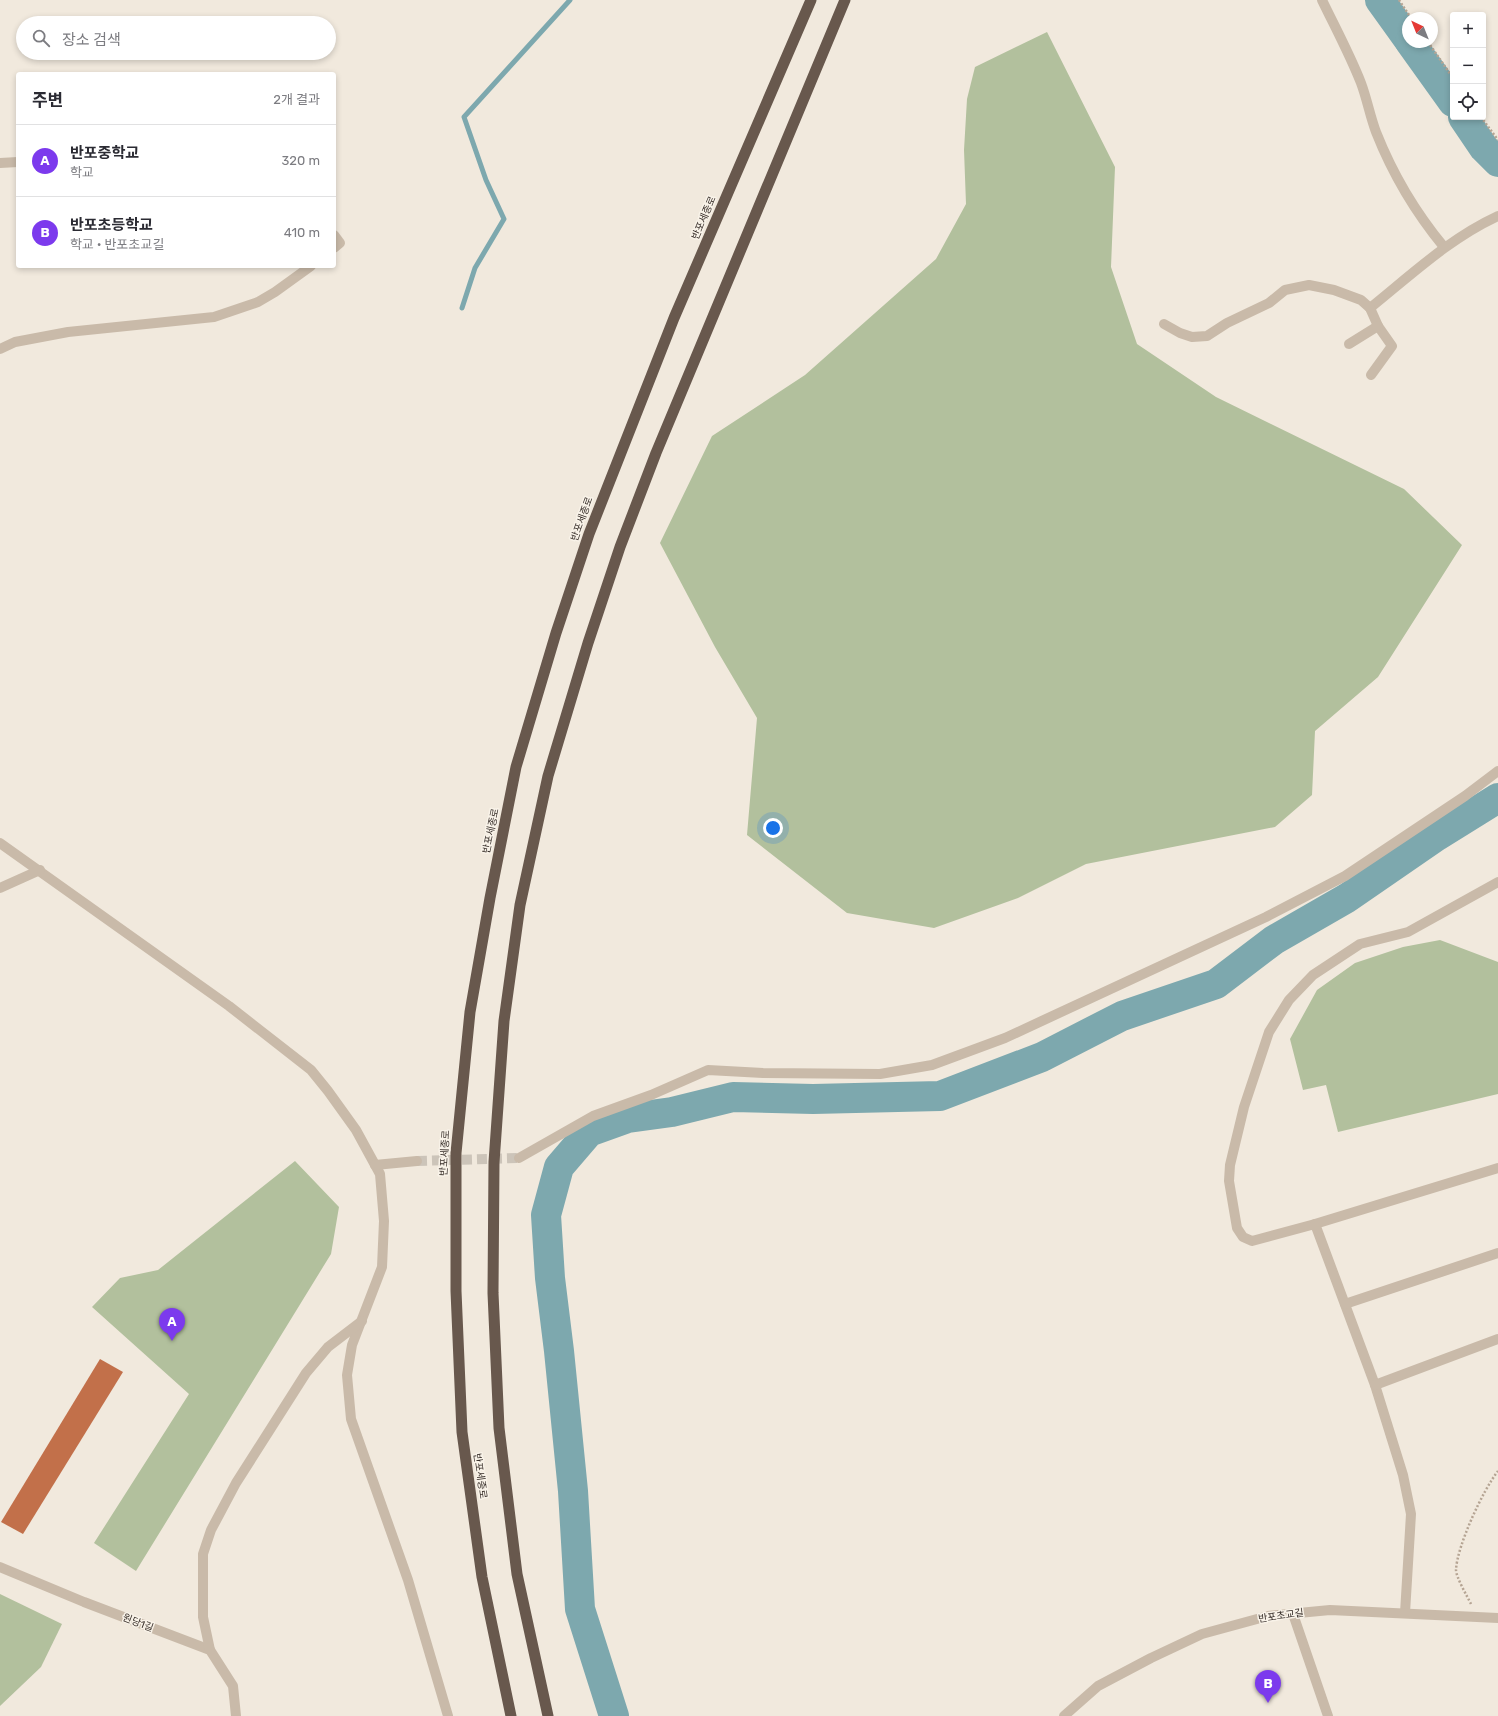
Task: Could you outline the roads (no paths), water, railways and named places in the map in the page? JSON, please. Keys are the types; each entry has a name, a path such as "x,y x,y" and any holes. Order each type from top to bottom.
{"highway":[{"name":"반포세종로","path":"511,1716 482,1577 462,1432 456,1291 456,1153 471,1004 516,767 556,633 586,542 674,318 811,0"},
{"path":"548,1716 516,1566 499,1428 493,1293 494,1162 504,1021 520,905 548,776 588,643 620,547 656,454 845,0"}],"street":[{"path":"1322,0 1360,82 1376,131 1391,168 1418,213 1444,247"},
{"path":"0,163 16,162"},
{"path":"1370,308 1444,247 1483,223 1497,218"},
{"path":"336,238 340,243 336,246"},
{"path":"0,349 15,342 68,332 214,317 258,302 275,292 308,268"},
{"path":"1164,324 1180,333 1192,337 1207,336 1226,323 1269,303 1285,290 1309,285 1334,290 1362,300 1370,308 1378,326 1392,346 1371,375"},
{"path":"1349,344 1378,326"},
{"path":"519,1158 593,1116 651,1095 708,1070 763,1073 880,1074 932,1065 1005,1038 1259,920 1345,876 1465,796 1498,771"},
{"path":"0,842 229,1006 311,1070 356,1130 375,1164 380,1174 384,1221 382,1267 352,1345 347,1375 351,1419 408,1580 448,1716"},
{"path":"0,888 40,870"},
{"path":"1498,882 1408,932 1360,944 1313,975 1289,1000 1269,1032 1244,1107 1230,1165 1230,1181 1237,1228 1243,1237 1252,1241 1315,1224 1498,1168"},
{"path":"375,1164 417,1161"},
{"path":"1315,1224 1375,1385 1403,1475 1411,1514 1405,1613"},
{"path":"1345,1304 1498,1253"},
{"path":"236,1716 233,1686 210,1650 203,1617 203,1554 210,1530 236,1483 306,1373 328,1347 362,1321"},
{"path":"1375,1385 1498,1339"},
{"name":"원당1길","path":"0,1567 84,1602 210,1650"},
{"name":"반포초교길","path":"1064,1716 1098,1686 1202,1634 1268,1616 1330,1610 1498,1618"},
{"path":"1293,1614 1328,1716"}],"waterway":[{"path":"462,308 475,268 504,219 486,180 464,117 570,0"},
{"path":"1380,0 1402,31"},
{"path":"1414,48 1450,98"},
{"path":"1465,120 1484,148 1498,162"},
{"path":"614,1716 580,1609 573,1491 550,1278 546,1215 559,1167 589,1132 628,1118 672,1112 733,1097 813,1099 940,1096 1042,1057 1122,1016 1216,984 1274,940 1347,898 1437,836 1498,798"}],"tunnel":[{"path":"417,1161 519,1158"}],"place":[{"name":"반포중학교","path":"172,1341"},
{"name":"반포초등학교","path":"1268,1703"}]}
